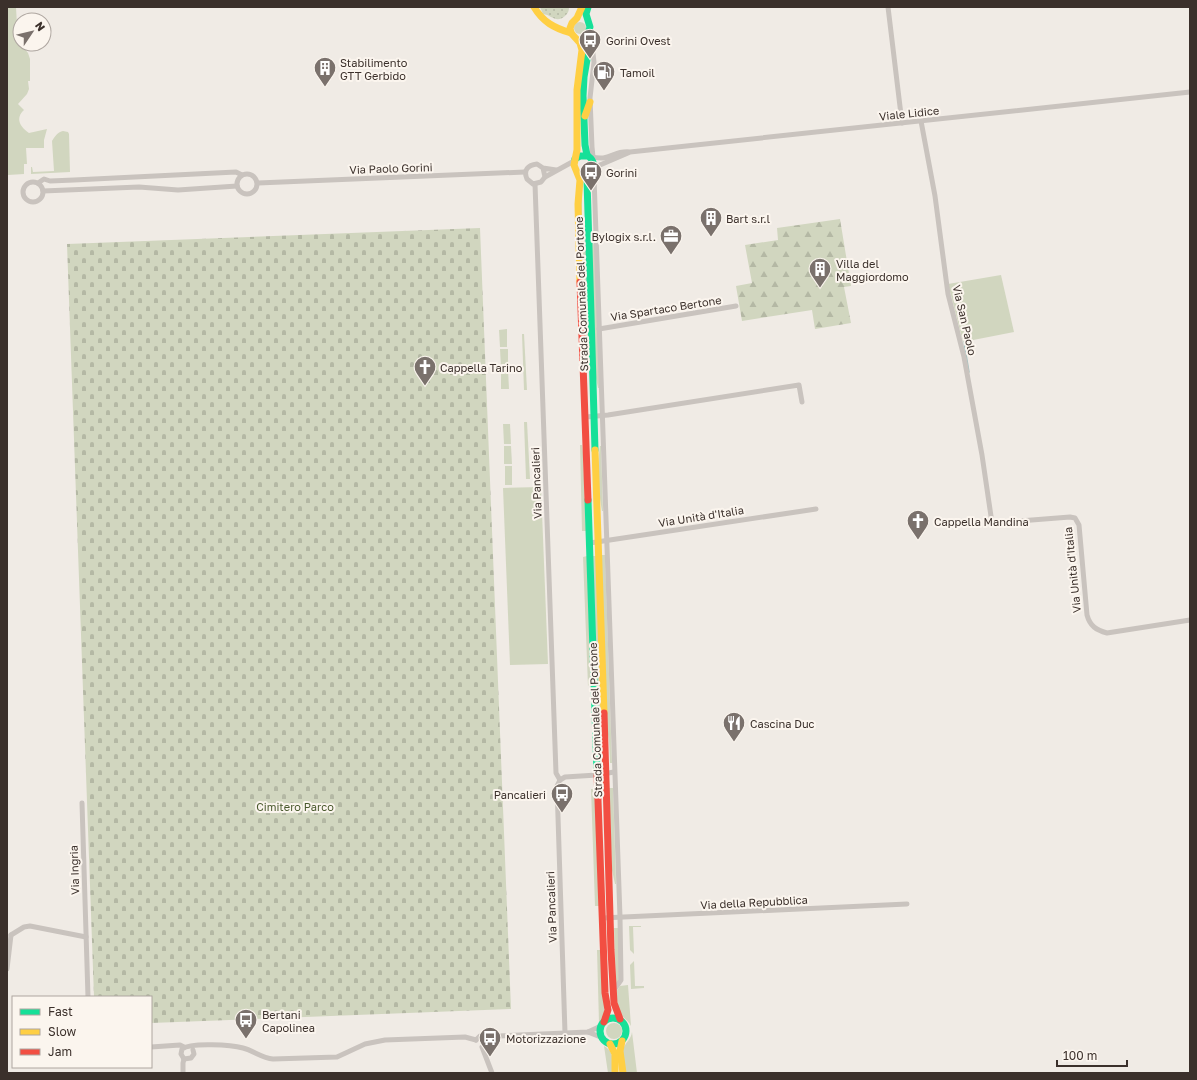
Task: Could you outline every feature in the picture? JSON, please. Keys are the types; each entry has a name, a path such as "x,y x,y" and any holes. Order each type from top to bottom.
{"street":[{"path":"534,7 545,23 556,28 574,35 582,37 588,28 582,18 556,28"},
{"name":"Strada Comunale del Portone","path":"582,7 570,28 582,46 577,90 577,150 575,160 576,170 580,180 578,204 597,775 605,993 608,1010 603,1024"},
{"name":"Strada Comunale del Portone","path":"588,7 586,14 588,28 588,54 584,76 587,102 592,125 590,156"},
{"path":"888,7 902,123"},
{"name":"Viale Lidice","path":"590,156 604,159 620,152 1190,92"},
{"path":"583,120 587,112 587,102"},
{"name":"Strada Comunale del Portone","path":"587,102 583,120 585,145 593,162 587,186 587,224 598,416 610,918 615,1007 620,1019"},
{"name":"Strada Comunale del Portone","path":"587,112 592,125"},
{"name":"Via San Paolo","path":"921,121 935,196 948,294 964,357 982,455 992,523"},
{"name":"Viale Lidice","path":"591,171 630,152"},
{"path":"525,172 528,181 535,184 541,182 545,177 581,155 590,156"},
{"name":"Via Paolo Gorini","path":"38,183 44,179 50,181 236,172 242,175 252,175 258,183 525,172 531,165 537,164 543,168 576,170"},
{"path":"543,168 545,177"},
{"path":"576,170 583,174 591,171"},
{"name":"Strada Comunale del Portone","path":"591,171 594,177 599,329 598,416"},
{"path":"242,175 237,181 237,186 241,193 245,195 250,195 257,189 258,183"},
{"path":"32,181 38,183 44,191 41,199 36,202 28,200 24,196 23,190 26,184 32,181"},
{"name":"Via Pancalieri","path":"535,184 556,773 560,780 557,795 565,1033"},
{"path":"44,191 139,187 178,190 237,186"},
{"name":"Strada Comunale del Portone","path":"587,224 596,242"},
{"name":"Via Spartaco Bertone","path":"599,329 736,306"},
{"path":"586,417 799,385 802,402"},
{"name":"Via Unità d'Italia","path":"590,543 816,509"},
{"name":"Via Unità d'Italia","path":"992,523 1070,517 1074,518 1079,525 1087,615 1089,622 1094,628 1100,631 1107,633 1190,620"},
{"name":"Strada Comunale del Portone","path":"602,541 620,917 621,980 614,990"},
{"path":"560,780 569,776 597,775 614,772"},
{"name":"Via Ingria","path":"82,803 88,996"},
{"name":"Via della Repubblica","path":"602,918 907,904"},
{"path":"7,969 9,933 30,926 86,937"},
{"path":"588,1032 603,1024 610,1018 620,1019 625,1025 626,1036 622,1041 616,1044 610,1044"},
{"path":"603,1024 601,1035 606,1042 610,1044 615,1054 615,1073"},
{"path":"476,1040 480,1036 487,1039 499,1036 588,1032 603,1038"},
{"path":"183,1073 184,1059 181,1056 185,1048 193,1044 238,1047 265,1058 273,1059 337,1057 365,1044 384,1040 465,1037 476,1040"},
{"path":"482,1047 486,1044 487,1039"},
{"path":"476,1040 476,1044 482,1047 492,1073"},
{"path":"622,1041 620,1051 623,1073"},
{"path":"152,1047 163,1046 193,1050 207,1045"},
{"path":"184,1059 191,1058 194,1054 193,1050"}],"green space":[{"path":"7,7 16,7 16,12 12,12 12,52 27,52 30,59 30,81 28,81 29,89 27,94 18,104 24,110 19,119 23,128 29,133 47,129 44,140 44,148 26,148 27,164 24,164 24,174 8,175"},
{"path":"540,7 569,7 569,11 562,18 556,19 543,14"},
{"path":"580,22 584,24 586,28 584,32 580,34 576,32 574,28 576,24"},
{"path":"63,131 68,132 69,134 70,172 31,174 31,167 33,172 54,171 52,141 57,134"},
{"path":"580,198 582,198 582,222 586,245 590,366 588,366 586,345"},
{"path":"840,219 851,286 844,287 851,323 815,329 812,310 742,321 736,286 752,283 745,245 778,240 777,228"},
{"name":"Cimitero Parco","path":"480,228 511,1009 152,1023 152,996 94,996 67,244"},
{"path":"590,236 595,247 600,388 598,388 595,373"},
{"path":"1001,275 1014,332 963,342 948,284"},
{"path":"507,329 507,347 500,347 499,330"},
{"path":"522,334 524,334 527,390 524,390"},
{"path":"500,349 508,349 508,367 501,367"},
{"path":"501,370 508,370 509,389 501,389"},
{"path":"524,422 527,422 530,479 526,479"},
{"path":"503,424 510,424 511,444 504,444"},
{"path":"580,445 582,445 583,453 586,531 582,531"},
{"path":"504,446 511,446 512,464 504,464"},
{"path":"601,446 603,511 598,478"},
{"path":"505,466 512,466 512,485 505,485"},
{"path":"541,487 548,664 510,665 503,488"},
{"path":"601,555 605,555 612,763 610,763 607,728"},
{"path":"587,556 591,681 588,686 583,557"},
{"path":"593,556 596,556 602,741 598,721"},
{"path":"609,788 613,788 616,884 612,870"},
{"path":"591,789 595,789 599,906 595,906"},
{"path":"629,926 641,926 633,927 634,954 630,950"},
{"path":"614,928 618,928 620,977 616,984"},
{"path":"597,950 601,950 605,1007 603,1017 599,1023"},
{"path":"634,961 635,986 644,986 644,988 631,989 630,965"},
{"path":"628,985 631,1026 620,1012 616,992 620,986"},
{"path":"611,1023 617,1023 622,1028 620,1037 617,1039 611,1039 606,1034 606,1028"},
{"path":"632,1032 637,1073 626,1073 623,1050"},
{"path":"604,1046 608,1048 612,1055 613,1073 608,1073"}],"waterway":[{"path":"964,342 969,372"}],"traffic: fast":[{"path":"587,155 585,145 583,96 584,77 588,54 588,33 590,27 586,14 588,7"},
{"path":"575,159 580,156 588,156 593,162 587,180 595,450"},
{"path":"588,500 597,773"},
{"path":"613,1018 622,1022 626,1031 622,1040 613,1044 604,1040 600,1031 604,1022 613,1018"}],"traffic: slow":[{"path":"534,7 541,17 550,24 571,33"},
{"path":"580,282 578,204 580,180 574,165 577,150 577,90 582,50 580,43 571,33 570,28 582,7"},
{"path":"585,116 590,102"},
{"path":"595,450 604,713"},
{"path":"622,1041 620,1051 623,1073"},
{"path":"610,1044 615,1054 615,1073"}],"traffic: jam":[{"path":"580,282 588,500"},
{"path":"604,713 611,950 614,1003 620,1019"},
{"path":"597,773 605,993 608,1010 604,1022"}],"place":[{"name":"Gorini Ovest","path":"590,60"},
{"name":"Stabilimento GTT Gerbido","path":"325,88"},
{"name":"Tamoil","path":"604,92"},
{"name":"Gorini","path":"591,192"},
{"name":"Bart s.r.l","path":"711,238"},
{"name":"Bylogix s.r.l.","path":"671,256"},
{"name":"Villa del Maggiordomo","path":"820,288"},
{"name":"Cappella Tarino","path":"425,386"},
{"name":"Cappella Mandina","path":"918,540"},
{"name":"Cascina Duc","path":"734,742"},
{"name":"Pancalieri","path":"562,814"},
{"name":"Bertani Capolinea","path":"246,1040"},
{"name":"Motorizzazione","path":"490,1058"}]}
